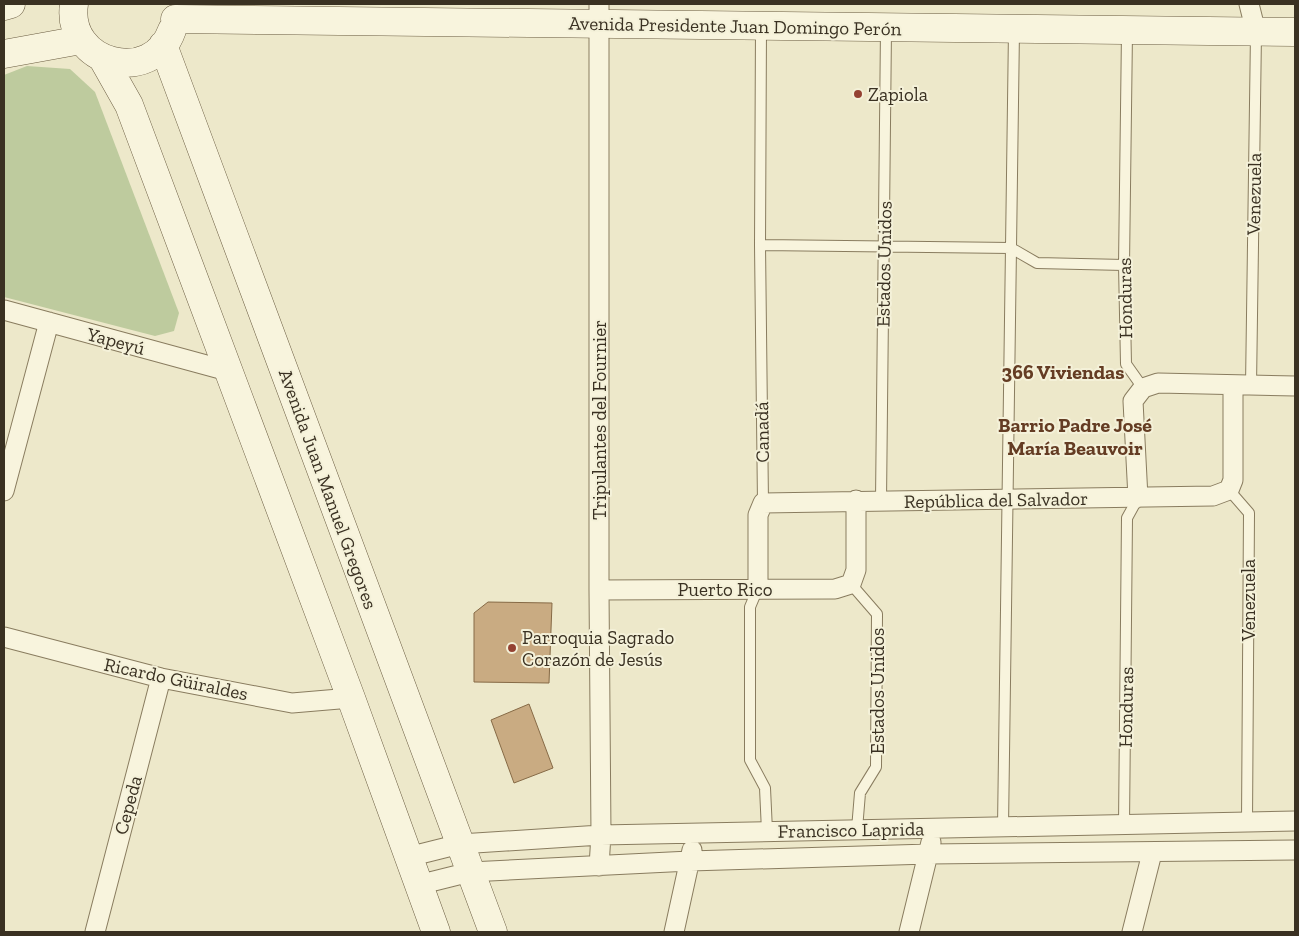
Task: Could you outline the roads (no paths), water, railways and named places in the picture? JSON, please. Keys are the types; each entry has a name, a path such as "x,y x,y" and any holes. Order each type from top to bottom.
{"main road":[{"path":"4,6 11,4"},
{"path":"74,4 75,26 81,40 91,51 103,59 119,63 136,62 151,56 163,45 171,33 175,11"},
{"name":"Avenida Presidente Juan Domingo Perón","path":"175,11 600,14 761,26 1295,32"},
{"path":"4,54 81,40"},
{"name":"Avenida Juan Manuel Gregores","path":"163,45 493,932"},
{"path":"103,59 129,105 351,698 436,932"}],"street":[{"path":"1249,4 1256,32"},
{"name":"Tripulantes del Fournier","path":"599,866 601,836 598,590 600,14"},
{"name":"Yapeyú","path":"4,310 228,371"},
{"path":"4,490 49,322"},
{"path":"1143,388 1158,384 1295,386"},
{"name":"Venezuela","path":"1229,490 1233,480 1242,386"},
{"name":"Honduras","path":"1138,498 1133,401 1143,388"},
{"name":"República del Salvador","path":"763,503 856,500 1009,500 1213,496 1229,490"},
{"path":"851,584 856,570 856,500"},
{"name":"Canadá","path":"758,588 758,515 763,503"},
{"name":"Puerto Rico","path":"598,590 835,589 851,584"},
{"name":"Ricardo Güiraldes","path":"4,637 161,678 292,703 351,698"},
{"name":"Cepeda","path":"94,932 161,678"},
{"name":"Francisco Laprida","path":"408,857 460,844 601,836 1295,821"},
{"path":"909,932 934,829"},
{"path":"674,932 695,834"},
{"name":"Francisco Laprida","path":"418,885 470,872 690,861 929,854 1295,850"},
{"path":"1132,932 1152,853"}],"lane":[{"name":"Canadá","path":"761,26 760,245 763,503"},
{"name":"Estados Unidos","path":"882,501 886,28"},
{"path":"1003,827 1014,29"},
{"name":"Honduras","path":"1127,30 1124,265 1126,364 1143,388"},
{"name":"Venezuela","path":"1242,386 1256,32"},
{"path":"760,245 1011,248 1037,263 1124,265"},
{"name":"Venezuela","path":"1229,490 1249,513 1247,822"},
{"name":"Honduras","path":"1124,825 1127,518 1138,498"},
{"name":"Estados Unidos","path":"851,584 877,614 876,767 860,793 857,829"},
{"name":"Canadá","path":"758,588 750,607 750,760 765,788 767,831"}],"place":[{"name":"Zapiola","path":"858,94"},
{"name":"Parroquia Sagrado Corazón de Jesús","path":"512,648"}],"district":[{"name":"366 Viviendas","path":"1063,372"},
{"name":"Barrio Padre José María Beauvoir","path":"1075,436"}]}
